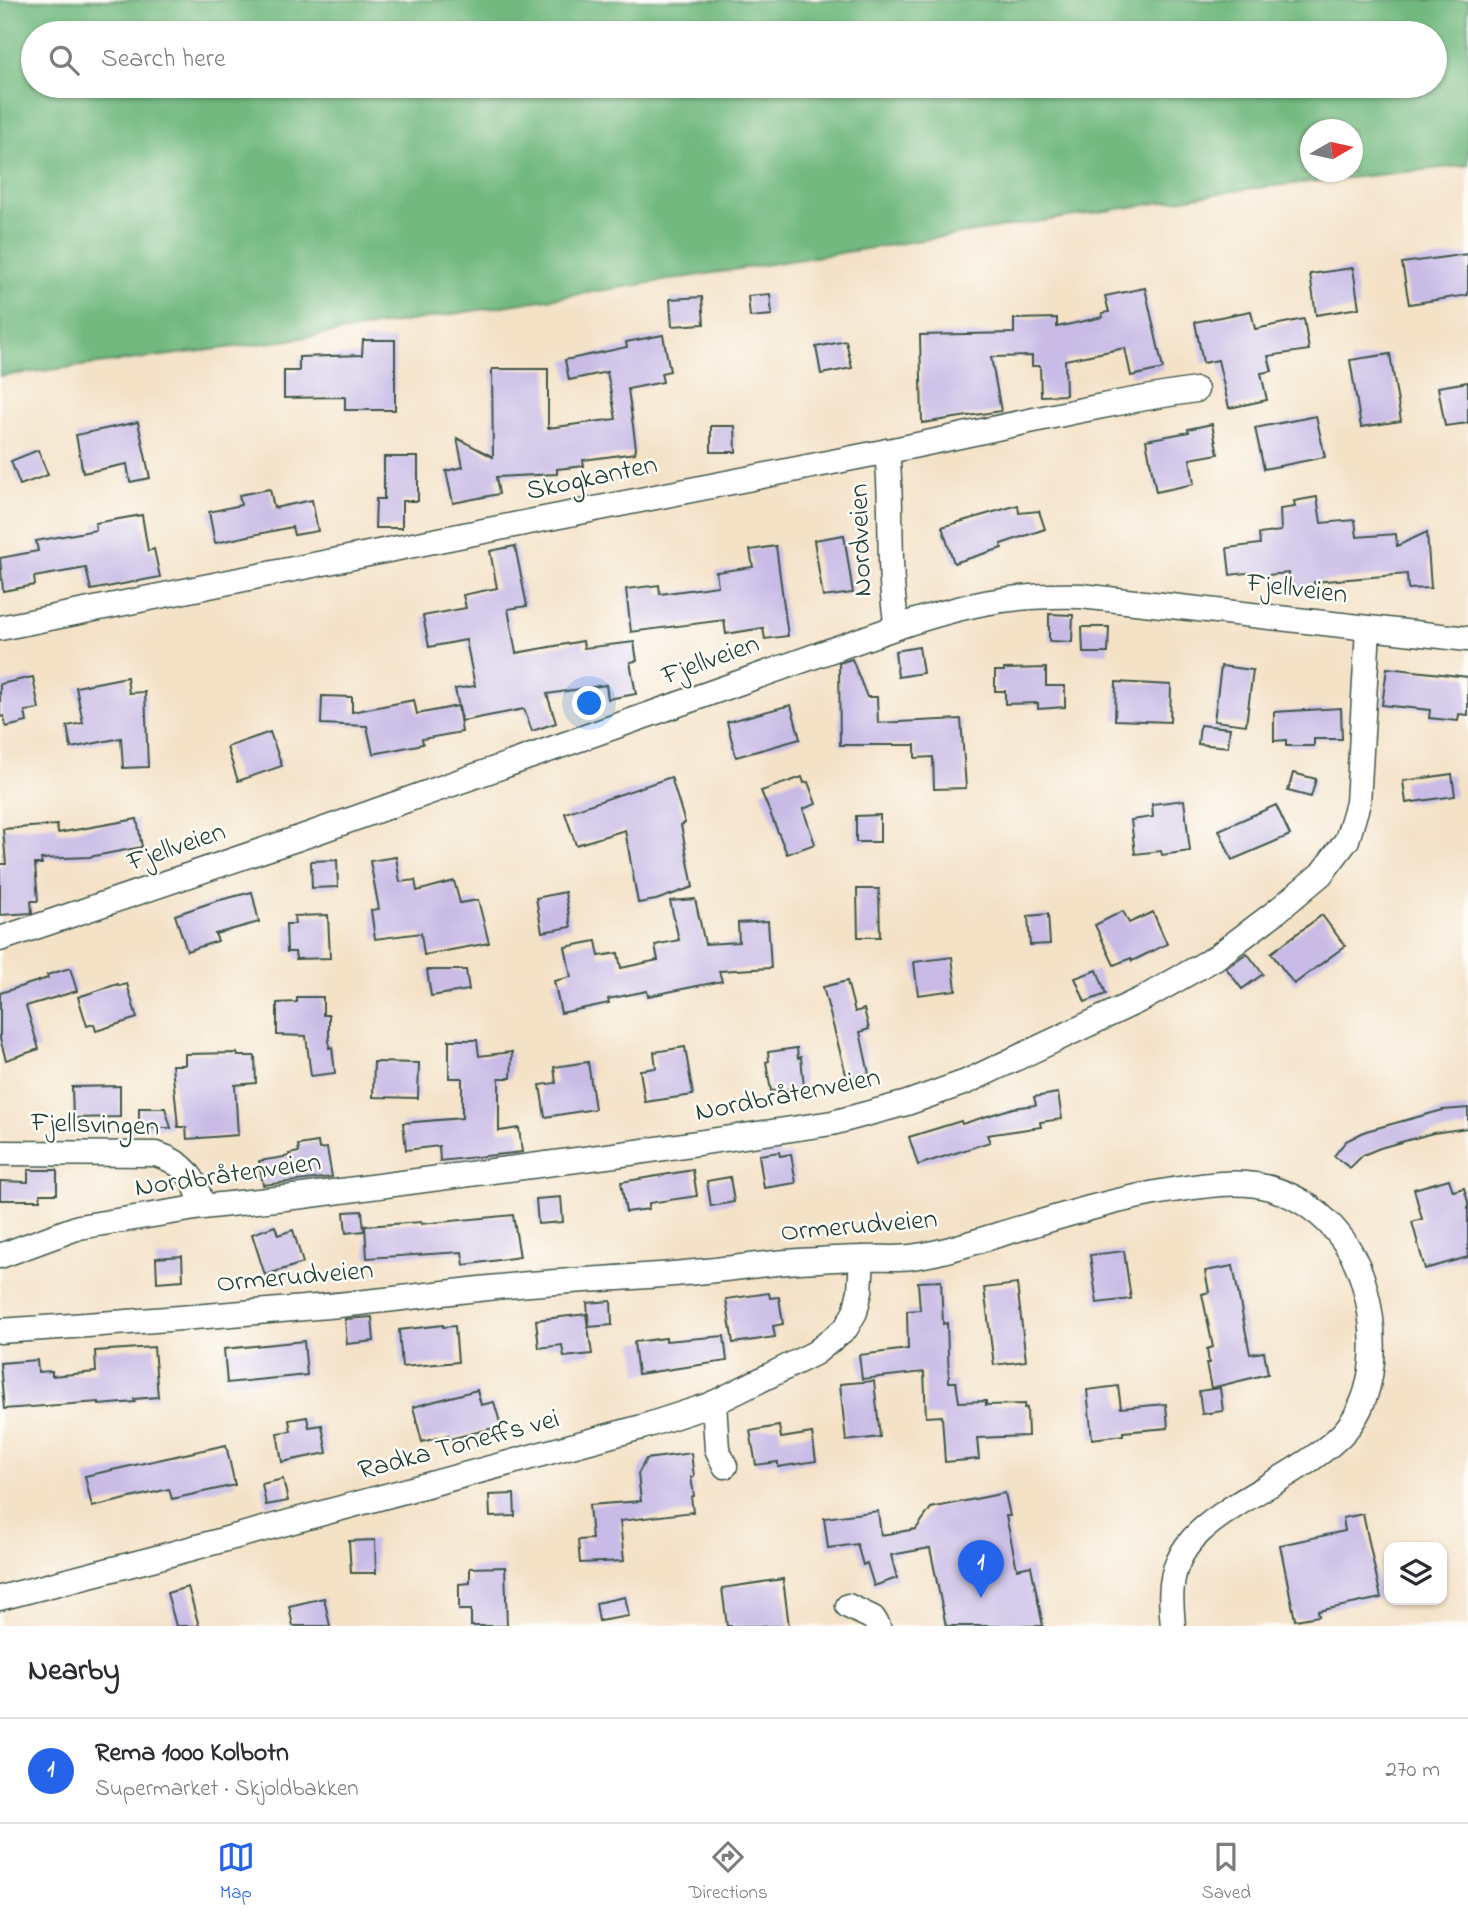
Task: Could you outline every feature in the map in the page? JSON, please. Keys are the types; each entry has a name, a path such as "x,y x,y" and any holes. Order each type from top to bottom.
{"street":[{"name":"Skogkanten","path":"0,628 887,451 1108,404 1196,390"},
{"name":"Nordveien","path":"887,451 891,503 892,589 897,627"},
{"name":"Fjellveien","path":"0,939 328,828 897,627 988,601 1061,596 1225,611 1468,639"},
{"name":"Nordbråtenveien","path":"0,1256 79,1227 202,1207 637,1152 832,1123 906,1103 966,1082 1144,998 1215,958 1278,911 1321,874 1347,840 1358,803 1368,629"},
{"name":"Fjellsvingen","path":"0,1153 156,1154 174,1160 190,1175 199,1191 202,1207"},
{"name":"Ormerudveien","path":"0,1331 304,1308 525,1285 862,1258 904,1258 934,1254 1119,1201 1189,1187 1234,1184 1270,1188 1289,1195 1323,1217 1338,1232 1359,1269 1366,1292 1372,1339 1370,1378 1363,1401 1344,1432 1324,1450 1210,1522 1193,1539 1178,1560 1174,1573 1173,1626"},
{"name":"Radka Toneffs vei","path":"0,1598 642,1427 714,1403 815,1353 846,1328 855,1312 860,1291 862,1258"},
{"path":"714,1403 717,1449 725,1466"},
{"path":"849,1606 873,1618 878,1626"}],"green space":[{"path":"0,0 1468,0 1468,165 1363,176 1363,119 1300,119 1300,182 1311,182 1246,189 282,341 0,376"}],"building":[{"path":"1468,254 1468,295 1409,304 1402,263"},
{"path":"1353,268 1359,308 1316,315 1310,274"},
{"path":"1145,288 1163,369 1131,376 1125,348 1065,360 1066,395 1041,396 1040,366 1032,366 1032,356 991,357 1001,411 922,423 920,335 1014,333 1014,319 1057,318 1057,327 1103,317 1102,313 1109,312 1105,296"},
{"path":"770,294 772,315 750,317 748,296"},
{"path":"702,297 704,324 672,326 670,299"},
{"path":"1251,311 1255,329 1304,319 1309,350 1268,356 1272,371 1261,373 1267,400 1229,408 1218,360 1203,363 1195,322"},
{"path":"663,335 670,371 661,373 663,382 628,389 635,453 583,460 584,466 557,469 557,474 496,477 499,494 453,503 446,471 463,467 457,438 493,457 492,369 548,369 548,428 616,419 607,372 569,380 565,360 627,347 626,342"},
{"path":"363,340 395,340 395,410 345,410 345,397 284,398 284,371 299,371 299,357 362,355"},
{"path":"846,341 852,368 821,374 816,347"},
{"path":"1390,354 1401,421 1361,427 1350,360"},
{"path":"1468,382 1468,423 1445,426 1438,387"},
{"path":"1316,416 1325,457 1264,469 1255,428"},
{"path":"138,422 150,478 130,482 127,464 83,473 76,435"},
{"path":"1212,424 1218,454 1190,459 1194,484 1156,492 1146,440 1189,432 1188,429"},
{"path":"711,426 735,426 736,452 711,452"},
{"path":"38,450 48,475 20,485 11,461"},
{"path":"384,457 418,457 418,501 402,501 402,528 375,528 376,499 384,499"},
{"path":"270,489 274,508 312,500 318,531 294,535 292,527 215,543 209,512 241,505 239,495"},
{"path":"1317,497 1321,523 1355,520 1357,537 1396,534 1397,546 1427,532 1431,588 1408,589 1407,574 1314,582 1315,591 1290,594 1288,573 1256,576 1255,572 1230,575 1227,548 1260,544 1259,534 1281,531 1280,509 1295,507 1294,501"},
{"path":"1018,505 1019,513 1039,511 1045,529 1001,544 1002,548 954,563 942,527"},
{"path":"142,515 148,551 154,549 160,577 91,590 86,568 34,577 35,585 3,591 0,558 38,551 36,541 96,530 95,523"},
{"path":"844,535 853,593 823,597 814,540"},
{"path":"515,546 527,606 508,609 516,653 583,641 584,648 634,642 637,661 630,662 636,694 608,699 606,685 547,694 556,723 532,731 524,709 462,721 455,689 475,686 466,640 429,647 423,616 466,608 463,595 497,588 490,551"},
{"path":"776,546 788,636 765,639 763,628 726,634 724,620 631,632 626,589 659,585 660,594 718,586 716,572 753,567 750,550"},
{"path":"1049,614 1073,615 1072,642 1049,641"},
{"path":"1082,627 1109,627 1108,653 1083,653"},
{"path":"919,647 923,673 898,677 895,651"},
{"path":"852,659 867,697 877,697 878,723 961,719 966,788 934,789 933,757 915,758 915,745 840,745 839,663"},
{"path":"1221,666 1253,670 1246,725 1214,721"},
{"path":"1046,668 1046,686 1065,686 1065,707 1038,709 1038,703 1005,704 1005,691 995,691 995,671"},
{"path":"1387,668 1468,677 1468,715 1459,714 1458,721 1429,718 1430,710 1382,705"},
{"path":"33,677 39,709 25,711 27,722 6,727 4,716 0,717 0,684"},
{"path":"127,677 129,693 145,692 148,767 123,768 121,738 71,748 67,726 83,723 76,687"},
{"path":"1116,682 1171,685 1170,722 1115,720"},
{"path":"322,696 352,697 352,712 414,700 417,714 458,706 462,732 422,739 423,744 373,754 367,726 321,724"},
{"path":"791,705 800,739 736,757 727,722"},
{"path":"1341,708 1342,739 1314,739 1314,746 1286,746 1286,740 1274,741 1274,712"},
{"path":"1200,725 1230,728 1228,747 1198,744"},
{"path":"270,732 282,766 238,781 227,747"},
{"path":"1293,773 1316,779 1311,797 1288,791"},
{"path":"1452,774 1455,796 1406,803 1403,781"},
{"path":"671,777 685,823 681,825 693,887 656,900 638,903 625,830 576,845 565,813"},
{"path":"802,777 804,783 808,782 816,804 803,809 815,844 787,854 761,791"},
{"path":"1184,800 1190,851 1162,855 1161,851 1135,854 1131,820 1153,817 1152,804"},
{"path":"1276,805 1290,835 1232,860 1219,830"},
{"path":"880,815 880,842 856,842 856,816"},
{"path":"137,819 142,847 89,857 41,859 42,864 35,864 38,901 31,901 32,913 0,915 0,864 6,864 3,829 57,825 58,833"},
{"path":"396,857 400,882 415,880 417,891 454,881 460,903 478,900 489,943 424,955 421,933 375,939 371,910 379,909 370,861"},
{"path":"337,860 338,887 312,888 311,861"},
{"path":"857,889 879,889 880,937 858,937"},
{"path":"252,892 259,922 215,934 218,941 187,951 175,915"},
{"path":"565,892 571,927 542,932 536,898"},
{"path":"695,899 705,944 739,942 738,923 768,921 771,968 719,971 722,981 648,996 647,991 608,999 609,1003 561,1013 554,981 571,977 565,947 596,941 599,956 618,953 621,968 658,960 655,945 679,940 670,901"},
{"path":"1123,911 1129,923 1153,912 1167,944 1132,961 1131,958 1114,965 1095,925"},
{"path":"1048,914 1050,944 1030,945 1028,916"},
{"path":"328,915 330,958 296,959 295,952 287,952 286,924 295,924 294,916"},
{"path":"1322,915 1345,946 1294,984 1271,953"},
{"path":"1247,953 1263,974 1242,989 1226,968"},
{"path":"952,957 956,990 918,995 914,962"},
{"path":"70,968 77,991 26,1006 39,1049 6,1060 0,1039 0,993"},
{"path":"427,970 466,970 469,990 431,996"},
{"path":"1097,970 1106,994 1085,1002 1075,978"},
{"path":"847,981 855,1012 864,1009 869,1029 860,1032 869,1074 847,1078 823,987"},
{"path":"118,984 127,984 137,1018 96,1031 94,1024 87,1026 78,997"},
{"path":"297,997 323,997 323,1015 329,1015 329,1048 332,1047 335,1073 311,1076 306,1036 277,1035 277,1003 297,1002"},
{"path":"449,1040 477,1040 479,1056 512,1052 511,1078 499,1078 499,1131 519,1128 522,1152 440,1161 439,1146 406,1150 403,1123 462,1118 462,1078 449,1078"},
{"path":"685,1047 693,1095 645,1102 640,1070 656,1068 654,1052"},
{"path":"797,1048 798,1058 801,1057 804,1087 771,1091 766,1062 769,1061 768,1052"},
{"path":"237,1053 238,1056 255,1056 256,1083 235,1085 238,1135 187,1139 186,1127 178,1127 172,1065 185,1065 185,1054"},
{"path":"374,1062 419,1063 418,1098 373,1097"},
{"path":"588,1062 595,1109 545,1117 540,1085 556,1083 554,1067"},
{"path":"120,1086 120,1117 73,1118 72,1087"},
{"path":"1058,1093 1062,1119 1040,1122 1041,1127 987,1135 990,1142 918,1165 909,1137 961,1121 962,1124 1013,1108 1036,1105 1034,1097"},
{"path":"139,1108 165,1108 171,1128 139,1128"},
{"path":"1468,1108 1468,1128 1433,1133 1380,1148 1363,1155 1350,1168 1334,1156 1346,1141 1366,1131 1443,1110"},
{"path":"318,1142 319,1149 327,1148 332,1177 263,1185 259,1161 290,1156 289,1154 299,1152 298,1145"},
{"path":"779,1152 780,1156 791,1154 796,1183 764,1188 759,1155"},
{"path":"28,1170 57,1170 57,1194 40,1194 40,1200 0,1200 0,1181 28,1182"},
{"path":"693,1170 697,1196 649,1203 649,1209 626,1212 621,1182"},
{"path":"730,1177 734,1202 711,1206 707,1181"},
{"path":"1449,1179 1453,1191 1464,1188 1468,1202 1468,1257 1425,1269 1412,1222 1422,1219 1414,1189"},
{"path":"561,1197 563,1222 538,1224 536,1199"},
{"path":"362,1211 364,1231 346,1233 344,1212"},
{"path":"513,1215 520,1257 464,1265 462,1252 367,1258 365,1226 421,1224"},
{"path":"275,1226 278,1235 293,1230 303,1263 265,1275 252,1234"},
{"path":"1124,1251 1131,1299 1097,1303 1090,1255"},
{"path":"182,1256 183,1280 157,1282 156,1258"},
{"path":"1233,1266 1250,1354 1264,1352 1268,1374 1211,1388 1206,1363 1209,1363 1207,1349 1213,1347 1202,1294 1209,1292 1205,1271"},
{"path":"941,1281 943,1324 947,1323 949,1382 956,1382 959,1402 986,1401 986,1405 1025,1404 1024,1408 1027,1408 1028,1436 977,1438 979,1459 945,1462 942,1416 926,1417 924,1372 862,1379 859,1355 908,1349 907,1311 920,1310 918,1282"},
{"path":"1017,1284 1026,1361 994,1365 984,1288"},
{"path":"769,1293 770,1298 779,1297 783,1324 773,1326 775,1337 733,1343 726,1299"},
{"path":"611,1301 612,1325 589,1327 587,1303"},
{"path":"586,1314 592,1354 564,1357 562,1345 539,1348 536,1320"},
{"path":"372,1317 374,1341 347,1344 345,1319"},
{"path":"455,1326 458,1362 402,1367 399,1330"},
{"path":"724,1336 727,1361 638,1374 634,1342"},
{"path":"304,1341 307,1375 227,1383 224,1349"},
{"path":"154,1347 158,1397 99,1405 99,1402 4,1409 0,1363 37,1360 38,1372 52,1371 52,1376 96,1372 95,1351"},
{"path":"874,1381 880,1437 846,1441 840,1384"},
{"path":"1118,1386 1121,1408 1166,1404 1168,1428 1123,1432 1123,1435 1092,1439 1087,1390"},
{"path":"1220,1388 1223,1411 1202,1414 1199,1391"},
{"path":"477,1390 481,1405 494,1402 501,1426 450,1439 448,1435 422,1442 413,1407"},
{"path":"307,1417 309,1427 322,1425 327,1453 282,1462 277,1433 291,1431 289,1420"},
{"path":"779,1426 781,1438 812,1433 816,1461 778,1467 778,1462 756,1465 750,1431"},
{"path":"226,1445 235,1485 172,1499 169,1489 92,1507 85,1476"},
{"path":"691,1453 694,1477 691,1477 693,1512 620,1521 624,1561 580,1563 578,1540 592,1539 589,1505 641,1501 638,1474 646,1459"},
{"path":"283,1479 288,1501 266,1505 262,1484"},
{"path":"1005,1493 1010,1516 1006,1516 1017,1569 1031,1566 1043,1626 946,1626 930,1548 891,1555 897,1578 874,1586 867,1563 863,1565 857,1544 828,1548 824,1518 878,1511 881,1535 916,1529 931,1508"},
{"path":"514,1494 515,1516 490,1517 489,1495"},
{"path":"1363,1514 1381,1598 1318,1611 1319,1616 1295,1620 1280,1545 1345,1531 1343,1518"},
{"path":"375,1540 376,1573 351,1573 349,1541"},
{"path":"505,1567 507,1626 471,1626 471,1610 459,1610 459,1584 470,1583 470,1568"},
{"path":"783,1579 789,1626 727,1626 722,1588"},
{"path":"188,1587 199,1626 176,1626 167,1593"},
{"path":"625,1597 629,1616 599,1621 596,1603"},
{"path":"324,1598 330,1626 293,1626 289,1606"}],"place":[{"name":"Rema 1000 Kolbotn","path":"981,1598"}]}
